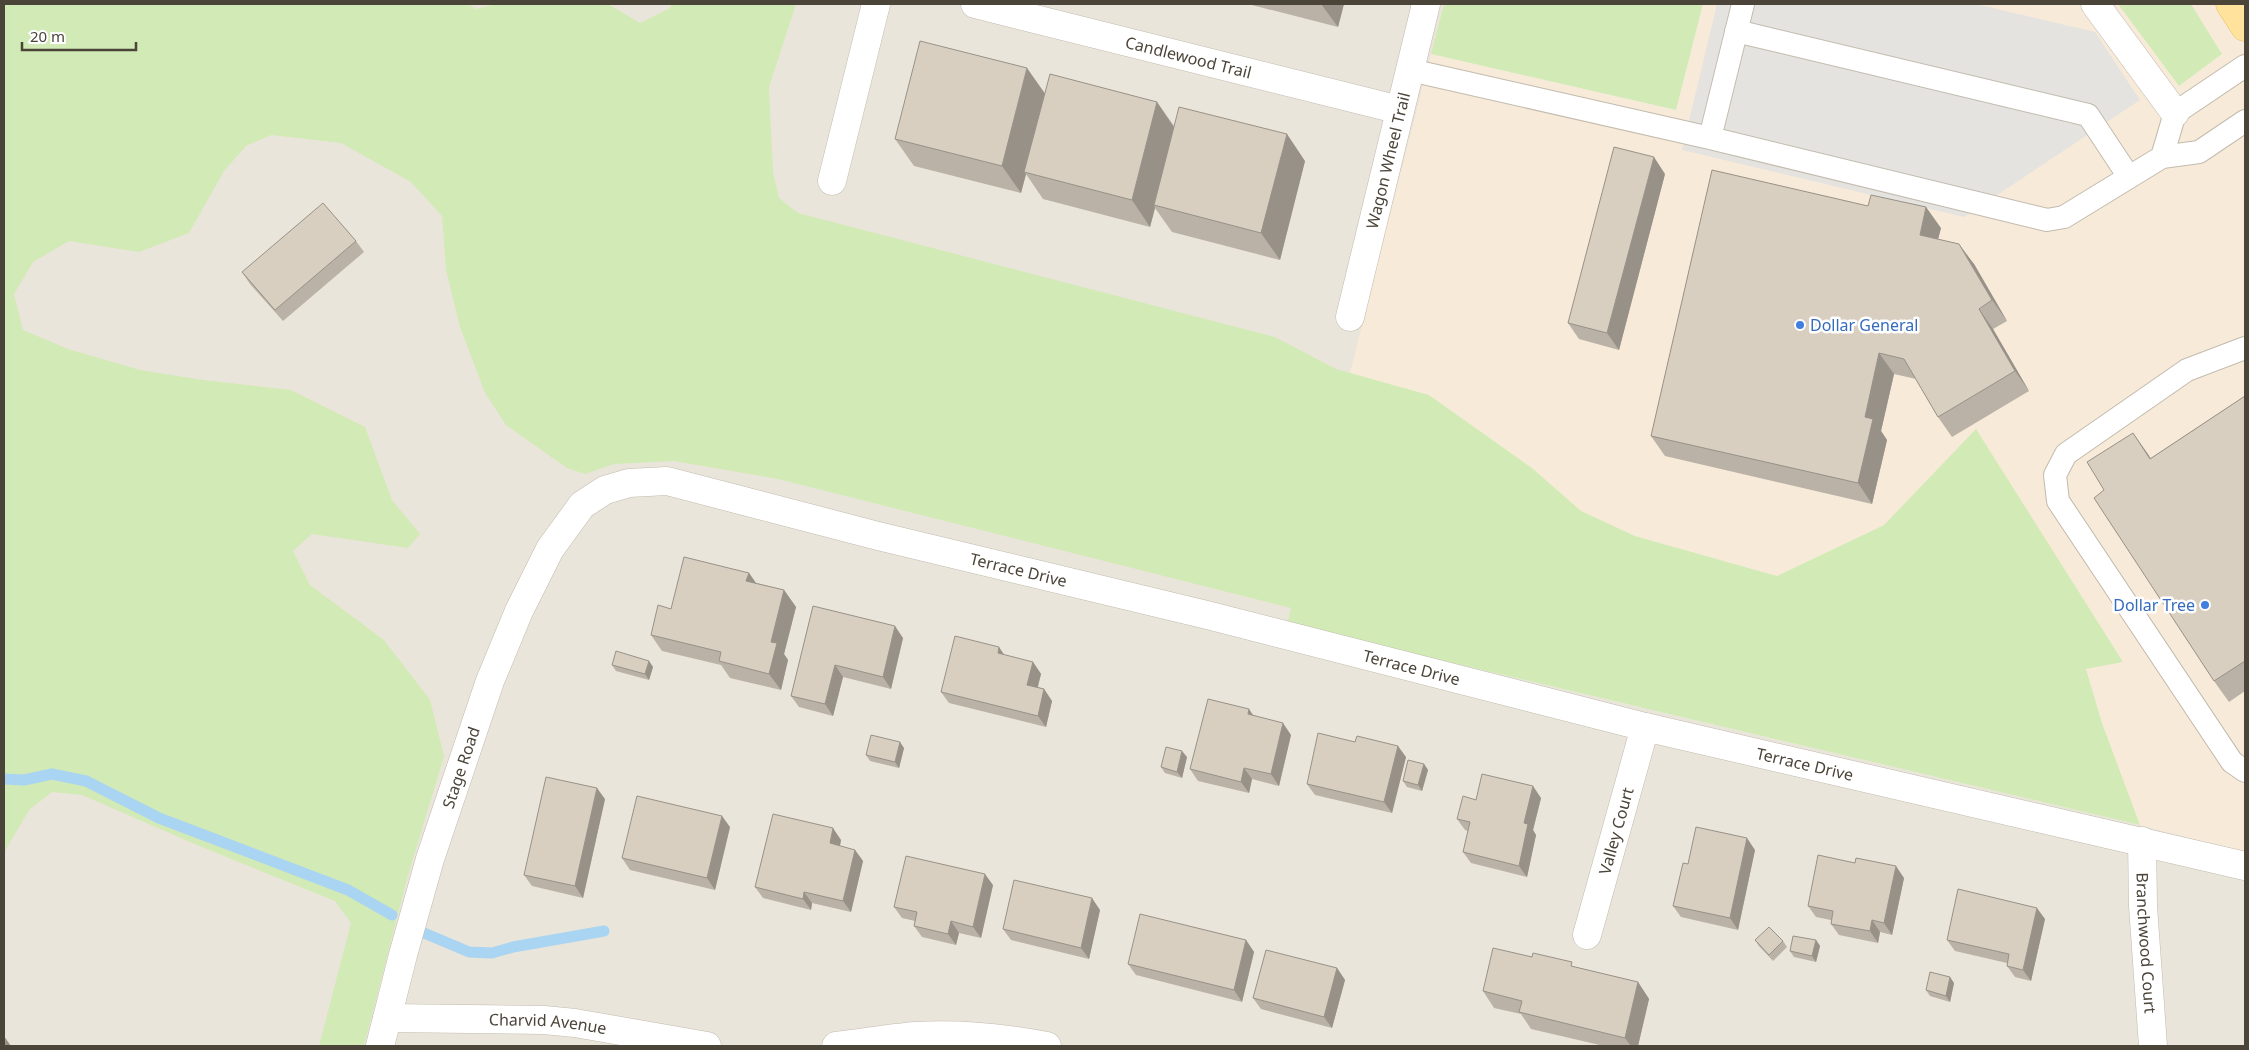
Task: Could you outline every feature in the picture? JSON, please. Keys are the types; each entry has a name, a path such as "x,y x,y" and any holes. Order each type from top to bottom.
{"main road":[{"path":"2230,4 2245,27"}],"street":[{"path":"832,181 876,4"},
{"name":"Candlewood Trail","path":"975,4 1400,110"},
{"name":"Wagon Wheel Trail","path":"1350,317 1426,4"},
{"path":"2092,5 2174,113"},
{"name":"Terrace Drive","path":"582,506 605,490 629,483 667,481 878,536 1216,617 1644,726 2245,866"},
{"name":"Stage Road","path":"380,1046 430,859 490,681 519,611 550,549 582,506"},
{"name":"Valley Court","path":"1587,935 1644,726"},
{"name":"Branchwood Court","path":"2142,841 2143,906 2153,1046"},
{"name":"Charvid Avenue","path":"388,1018 544,1020 575,1023 707,1046"},
{"path":"836,1046 917,1036 998,1038 1047,1046"}],"lane":[{"path":"1710,138 1743,4"},
{"path":"1736,31 2088,115 2129,177"},
{"path":"2162,158 2174,113 2245,66"},
{"path":"1410,70 1710,138 2047,220 2064,217 2162,158 2199,152 2245,121"},
{"path":"2245,348 2187,370 2066,454 2055,475 2058,501 2232,762 2245,771"}],"shaded area":[{"path":"4,4 1444,4 1287,624 2140,825 2245,852 2245,1046 4,1046"},
{"path":"1703,4 2118,4 2179,86 2222,54 2191,4 2245,4 2245,852 2140,825 2102,723 2086,669 2123,662 1976,430 1884,525 1777,576 1635,536 1580,511 1532,468 1429,395 1350,373 1431,54 1676,110"},
{"path":"1717,4 1976,4 2095,32 2140,100 1964,217 1682,150"}],"green space":[{"path":"4,4 468,4 476,9 496,4 608,4 640,23 670,8 672,4 796,4 769,87 773,172 779,198 798,213 1275,337 1336,369 1429,395 1532,468 1581,511 1635,536 1777,576 1884,525 1976,429 2123,662 2086,669 2102,723 2140,825 1287,624 1291,608 778,479 674,461 614,464 585,474 567,468 506,425 485,393 460,327 446,270 442,216 411,182 341,143 271,135 246,146 224,171 189,233 139,252 69,241 33,262 14,294 23,330 68,349 140,370 203,380 291,390 365,427 392,500 420,534 408,548 312,534 293,551 310,585 384,640 430,700 444,756 407,879 364,1046 319,1046 351,923 335,901 197,845 82,795 52,792 29,810 4,853"},
{"path":"1444,4 1703,4 1676,110 1431,54"},
{"path":"2118,4 2191,4 2222,54 2179,86"}],"building":[{"path":"920,41 1027,68 1002,166 895,139"},
{"path":"1050,74 1157,102 1132,200 1024,172"},
{"path":"1179,107 1287,134 1261,233 1154,205"},
{"path":"1614,147 1654,157 1607,333 1568,323"},
{"name":"Dollar General","path":"1712,170 1868,206 1871,195 1926,207 1920,235 1959,244 1992,300 1979,309 2015,371 1938,417 1904,359 1879,353 1865,417 1873,419 1858,483 1651,436"},
{"path":"323,203 356,241 275,310 242,272"},
{"name":"Dollar Tree","path":"2245,396 2245,661 2214,681 2094,498 2104,490 2087,462 2133,433 2150,459"},
{"path":"684,557 749,573 746,581 784,590 771,642 777,643 769,674 719,661 721,652 651,635 658,605 671,609"},
{"path":"813,606 895,626 883,677 835,665 825,704 791,696"},
{"path":"955,636 999,647 998,653 1033,662 1027,685 1044,689 1038,716 941,692"},
{"path":"616,651 649,661 645,674 612,665"},
{"path":"1208,699 1249,709 1248,714 1283,723 1271,774 1244,768 1241,782 1190,769"},
{"path":"1318,733 1355,742 1357,736 1398,746 1384,802 1307,784"},
{"path":"871,735 900,742 895,762 866,755"},
{"path":"1166,747 1182,751 1177,772 1161,767"},
{"path":"1408,760 1424,764 1418,785 1403,781"},
{"path":"1482,774 1533,786 1524,823 1528,824 1519,866 1463,852 1470,822 1457,819 1463,796 1476,800"},
{"path":"546,777 597,788 575,886 524,875"},
{"path":"637,796 722,816 707,878 622,858"},
{"path":"773,814 833,828 830,843 855,850 843,901 804,892 803,899 755,887"},
{"path":"1696,827 1747,838 1730,918 1673,906 1683,863 1688,864"},
{"path":"1818,855 1855,863 1856,858 1896,866 1884,923 1872,920 1870,931 1831,924 1833,911 1808,906"},
{"path":"906,856 985,874 973,927 951,921 948,934 914,926 917,912 894,907"},
{"path":"1014,880 1092,898 1081,948 1003,929"},
{"path":"1958,889 2037,908 2023,970 2007,966 2009,954 1947,940"},
{"path":"1140,914 1246,940 1234,990 1128,964"},
{"path":"1769,927 1783,941 1769,955 1755,940"},
{"path":"1793,936 1816,940 1812,956 1790,951"},
{"path":"1493,948 1532,957 1533,953 1572,962 1571,966 1638,982 1625,1038 1519,1012 1522,1001 1483,991"},
{"path":"1266,950 1337,968 1324,1017 1253,998"},
{"path":"1930,972 1950,977 1946,996 1926,990"}],"waterway":[{"path":"4,779 24,780 52,774 86,781 159,818 348,890 392,915"},
{"path":"417,930 469,952 492,953 513,947 604,931"}],"place":[{"name":"Dollar General","path":"1800,325"},
{"name":"Dollar Tree","path":"2205,605"}]}
